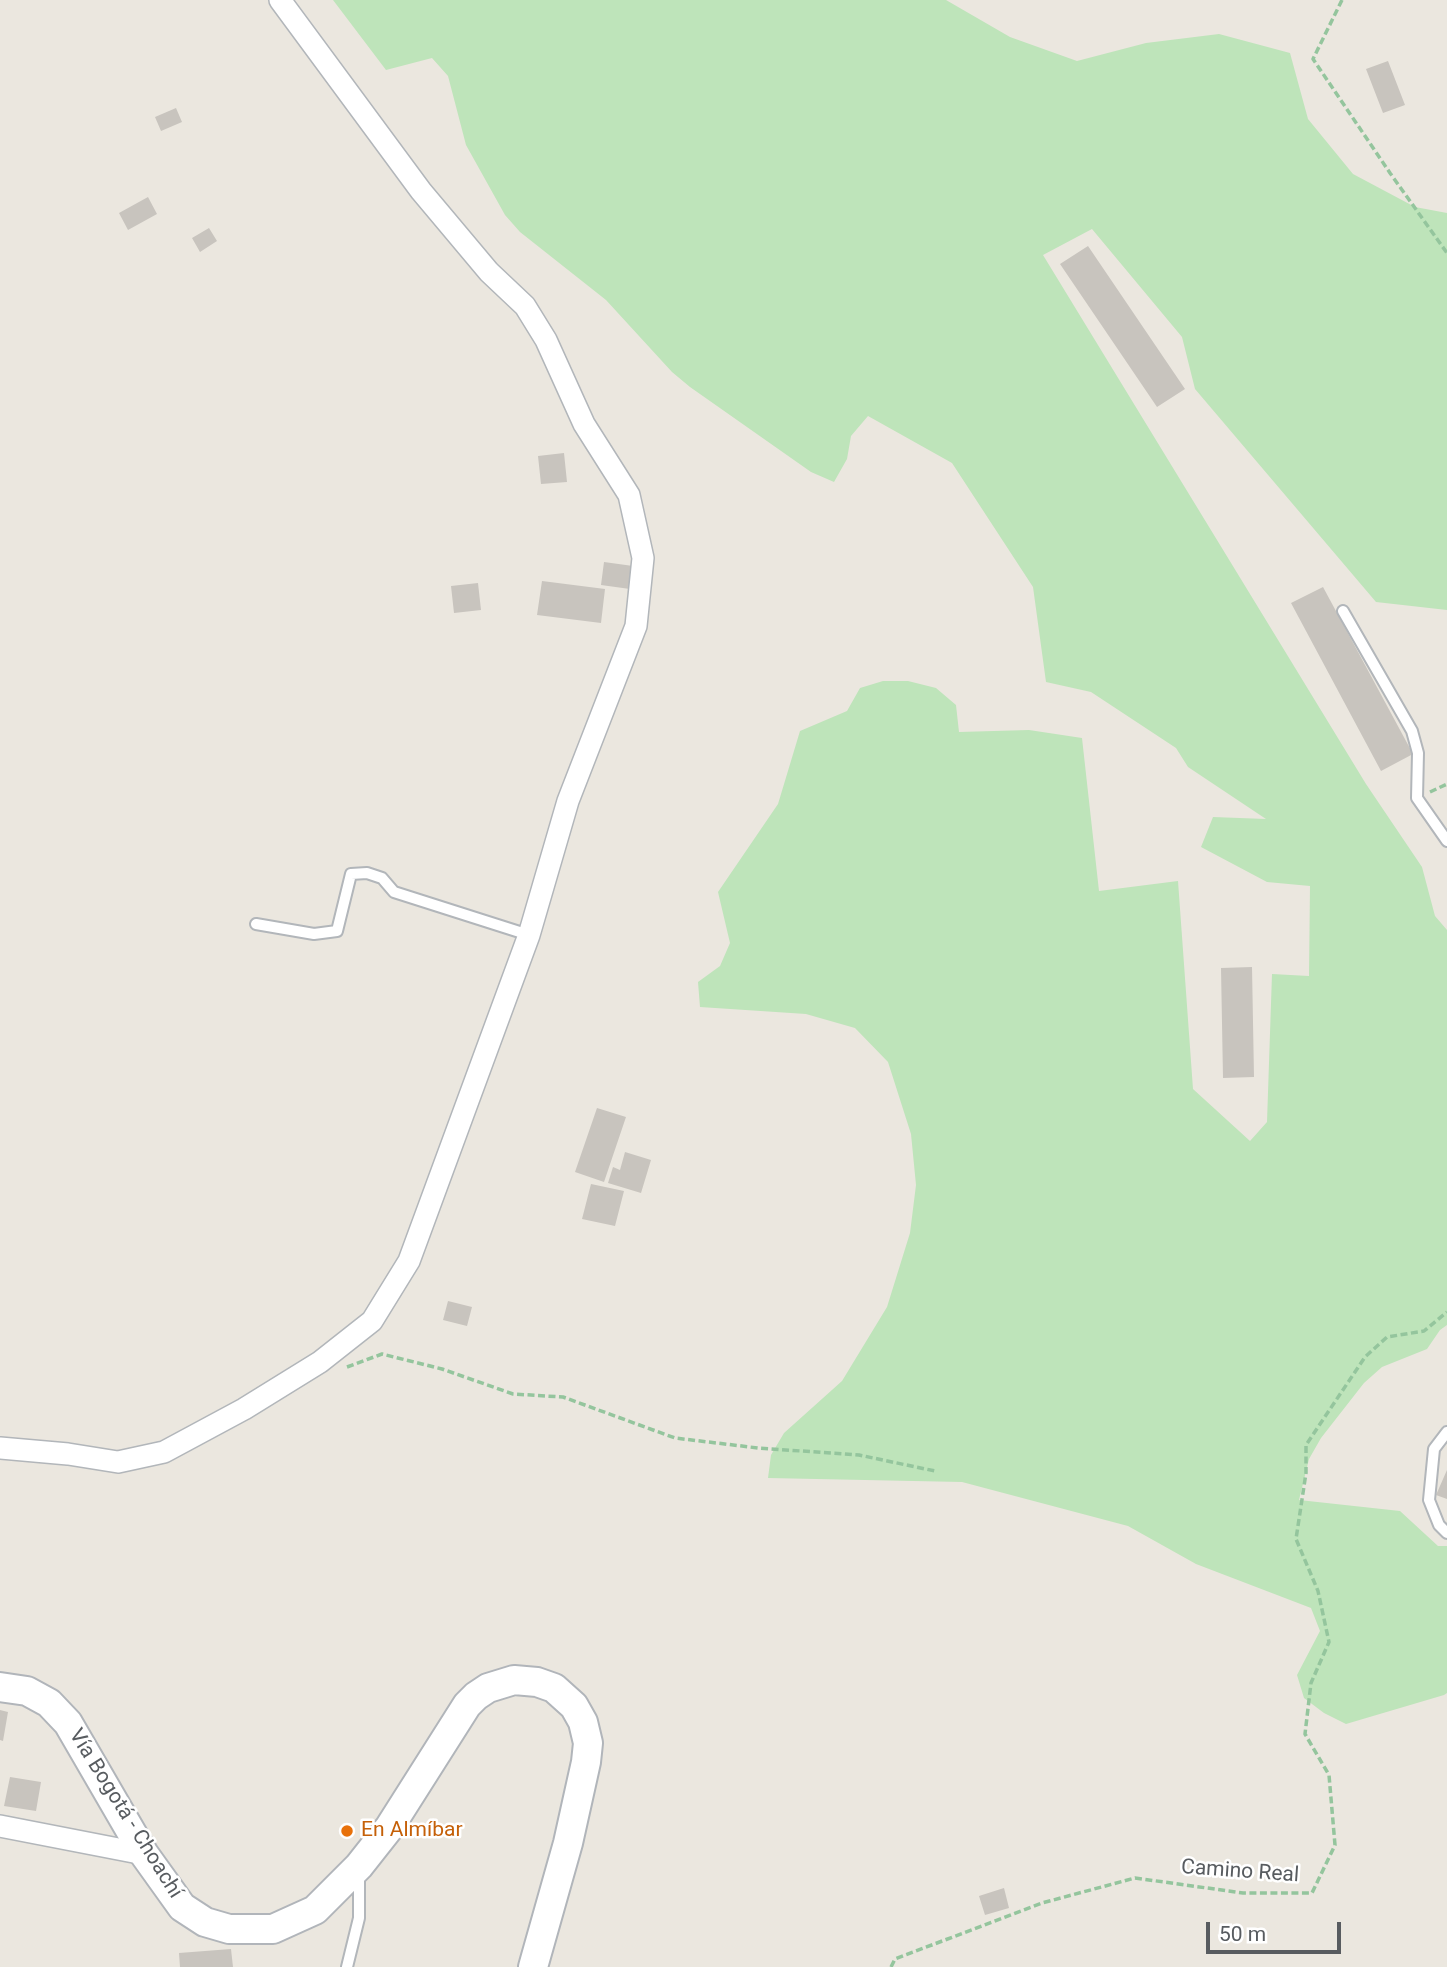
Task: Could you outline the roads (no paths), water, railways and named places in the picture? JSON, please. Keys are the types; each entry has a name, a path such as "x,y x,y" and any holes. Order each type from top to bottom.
{"main road":[{"name":"Vía Bogotá - Choachí","path":"0,1687 27,1691 49,1703 68,1723 144,1854 182,1907 205,1922 229,1929 273,1929 315,1910 359,1866 388,1828 467,1705 476,1696 488,1688 514,1680 537,1682 554,1688 574,1706 583,1722 588,1742 568,1843 533,1967"}],"street":[{"path":"0,1448 118,1462 164,1452 244,1409 320,1362 372,1321 409,1261 529,935 568,802 636,626 643,558 629,495 584,424 546,340 525,306 489,272 421,191 280,0"},
{"path":"0,1826 144,1854"}],"lane":[{"path":"1343,611 1412,731 1418,753 1417,798 1447,841"},
{"path":"256,924 314,934 337,931 351,874 367,873 382,878 394,892 529,935"},
{"path":"1447,1432 1434,1449 1429,1480 1429,1500 1439,1525 1447,1533"},
{"path":"348,1967 359,1918 359,1866"}],"place":[{"name":"En Almíbar","path":"347,1831"}]}
